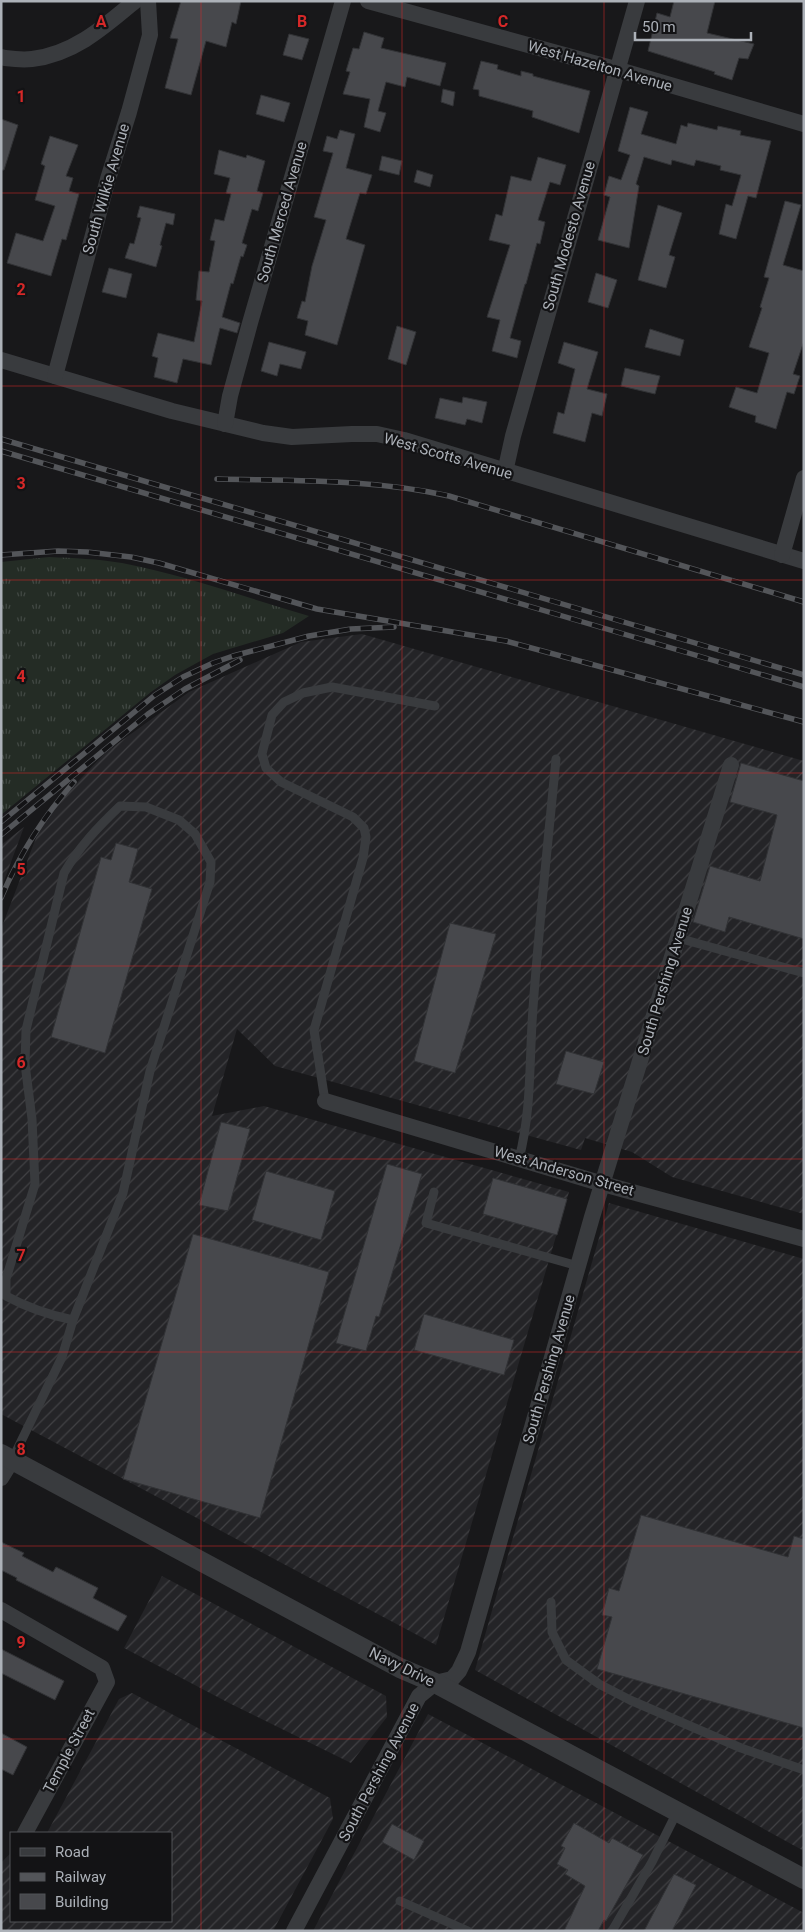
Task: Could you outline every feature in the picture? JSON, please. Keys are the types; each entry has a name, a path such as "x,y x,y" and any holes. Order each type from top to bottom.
{"street":[{"path":"1,57 31,59 56,54 73,47 96,34 135,1"},
{"name":"South Wilkie Avenue","path":"55,376 103,198 150,35 148,1"},
{"name":"South Merced Avenue","path":"225,424 230,396 250,323 343,1"},
{"name":"West Hazelton Avenue","path":"368,1 619,70 804,124"},
{"name":"South Modesto Avenue","path":"506,472 513,436 588,168 619,70 637,1"},
{"name":"West Scotts Avenue","path":"1,360 172,411 263,433 292,437 377,434 404,440 804,562"},
{"path":"782,555 804,478"},
{"name":"South Pershing Avenue","path":"294,1931 419,1696 434,1683 452,1679 459,1671 468,1652 578,1266 731,765"},
{"name":"West Anderson Street","path":"325,1101 603,1184 804,1240"},
{"path":"1,1478 6,1457"},
{"name":"Navy Drive","path":"6,1457 400,1668 434,1683 804,1879"},
{"name":"Temple Street","path":"1,1610 102,1668 107,1682 26,1832"}],"lane":[{"path":"325,1101 314,1030 363,858 366,837 364,828 353,817 281,782 266,768 262,754 272,715 284,702 303,693 332,686 435,706"},
{"path":"519,1159 524,1140 530,1096 533,1009 556,759"},
{"path":"6,1457 62,1357 73,1320 123,1194 150,1071 210,882 212,862 195,834 179,820 146,807 120,806 99,826 76,853 64,873 26,1030 25,1064 32,1119 35,1184 6,1279 6,1296 48,1315 73,1320"},
{"path":"678,938 804,973"},
{"path":"434,1192 426,1223 578,1266"},
{"path":"551,1602 552,1632 566,1660 599,1684 630,1700 741,1748 804,1770"},
{"path":"612,1931 652,1862 678,1812"},
{"path":"400,1901 468,1931"}],"shaded area":[{"path":"362,634 804,761 804,1214 672,1177 632,1152 585,1138 581,1150 275,1066 237,1029 212,1116 264,1106 569,1192 436,1645 1,1414 1,929 44,817 106,752 189,692 301,642"},
{"path":"24,827 1,889 1,845"},
{"path":"609,1203 804,1259 804,1851 475,1670"},
{"path":"162,1576 386,1696 387,1717 351,1763 231,1704 124,1648"},
{"path":"132,1693 330,1798 333,1819 273,1931 1,1931 1,1863 10,1854 10,1922 172,1922 172,1832 48,1832 119,1699"},
{"path":"428,1714 804,1913 804,1931 313,1931"}],"green space":[{"path":"49,557 122,563 146,568 193,580 309,616 283,633 213,654 175,675 151,692 1,815 1,562"}],"building":[{"path":"181,1 241,1 236,24 232,22 226,47 206,41 191,95 165,88 178,39 170,38"},
{"path":"674,1 715,1 707,33 754,44 748,59 739,58 732,80 714,74 715,72 648,51 657,13 670,17"},
{"path":"364,32 384,38 381,48 446,63 440,86 407,77 405,87 386,82 378,111 386,113 380,132 364,127 370,99 343,94 350,72 346,71 353,48 359,49"},
{"path":"289,34 309,39 302,60 283,55"},
{"path":"481,61 498,65 497,69 521,76 521,71 590,91 579,133 532,117 533,111 479,96 479,90 473,89"},
{"path":"443,89 455,92 453,106 441,102"},
{"path":"261,95 290,103 284,122 256,114"},
{"path":"630,107 648,112 641,134 676,144 681,125 687,127 688,123 717,130 718,126 741,131 740,135 771,141 756,198 748,196 736,239 719,234 726,204 732,206 741,175 720,170 721,166 696,160 694,166 672,160 671,165 644,157 636,184 639,186 629,248 598,240 610,197 604,195 609,176 621,180 630,155 618,151"},
{"path":"1,119 18,125 4,170 1,170"},
{"path":"340,130 355,134 346,168 372,175 366,194 360,193 346,239 365,245 337,345 305,335 308,321 297,318 302,301 305,302 312,266 326,220 314,217 333,153 323,151 327,136 337,139"},
{"path":"50,136 78,145 66,176 73,178 69,191 79,194 66,240 62,239 51,276 7,263 16,233 43,241 55,206 35,200 45,166 41,164"},
{"path":"219,150 246,158 247,155 265,161 257,191 263,193 258,211 252,209 242,243 247,245 243,257 241,256 233,284 231,283 222,317 240,323 237,333 220,328 211,365 183,359 177,383 154,377 158,358 152,356 158,333 194,342 202,301 196,300 199,271 209,272 215,241 210,240 215,219 224,221 231,194 226,193 230,178 214,174"},
{"path":"382,156 402,161 399,175 379,170"},
{"path":"538,157 566,165 560,185 550,182 538,220 545,222 540,244 537,243 510,338 521,341 517,358 492,351 500,320 487,317 510,245 489,240 496,214 502,216 511,176 531,181"},
{"path":"417,170 433,175 430,187 414,182"},
{"path":"785,201 801,205 783,265 804,271 804,341 793,374 800,376 794,394 787,392 776,429 755,422 756,416 729,407 736,387 757,393 769,353 749,347 762,308 760,307 769,278 764,277"},
{"path":"658,205 682,213 669,255 675,257 666,288 638,280"},
{"path":"140,206 175,214 173,225 166,223 156,267 125,258 130,243 134,244 141,218 137,217"},
{"path":"109,268 132,274 126,298 102,292"},
{"path":"596,273 617,280 608,308 588,302"},
{"path":"397,326 416,332 406,365 388,359"},
{"path":"650,329 684,340 680,356 645,347"},
{"path":"269,342 306,352 301,369 280,364 277,376 261,371"},
{"path":"564,342 598,352 587,389 607,394 602,416 592,413 585,442 553,433 558,412 564,414 575,369 558,363"},
{"path":"625,368 660,376 655,394 621,386"},
{"path":"463,397 487,402 482,423 467,419 465,425 435,418 440,398 462,403"},
{"path":"741,763 804,781 804,939 729,917 725,932 693,922 710,866 760,881 777,815 730,802"},
{"path":"116,843 138,849 129,882 152,889 105,1053 51,1037 101,857 111,860"},
{"path":"450,923 496,934 455,1073 414,1061"},
{"path":"566,1051 604,1062 594,1094 556,1084"},
{"path":"221,1122 250,1129 228,1211 199,1205"},
{"path":"387,1164 422,1174 379,1317 376,1316 366,1351 336,1343"},
{"path":"266,1171 335,1191 321,1240 252,1220"},
{"path":"493,1178 567,1199 557,1235 483,1214"},
{"path":"193,1234 329,1272 260,1518 123,1479"},
{"path":"424,1314 514,1340 504,1375 414,1350"},
{"path":"641,1515 788,1557 794,1536 804,1539 804,1728 597,1669 612,1617 602,1615 609,1588 619,1591"},
{"path":"1,1542 24,1553 22,1556 53,1572 56,1567 98,1588 93,1598 127,1616 118,1631 16,1580 17,1578 1,1570"},
{"path":"1,1649 64,1681 55,1700 1,1673"},
{"path":"1,1733 27,1747 13,1775 1,1769"},
{"path":"574,1823 609,1843 612,1838 643,1855 606,1921 604,1920 598,1931 564,1931 585,1886 565,1874 568,1870 557,1864 565,1848 561,1846"},
{"path":"392,1824 424,1841 414,1860 382,1842"},
{"path":"674,1874 696,1885 672,1931 644,1931"}],"railway":[{"path":"1,439 804,675"},
{"path":"1,451 804,687"},
{"path":"217,479 305,481 392,486 449,496 804,602"},
{"path":"1,555 58,551 131,557 159,563 317,609 506,641 804,722"},
{"path":"1,822 155,695 183,677 233,656 309,636 351,629 394,627"},
{"path":"1,835 148,714 185,689 240,660"},
{"path":"1,898 33,837 52,809 74,782"}]}
